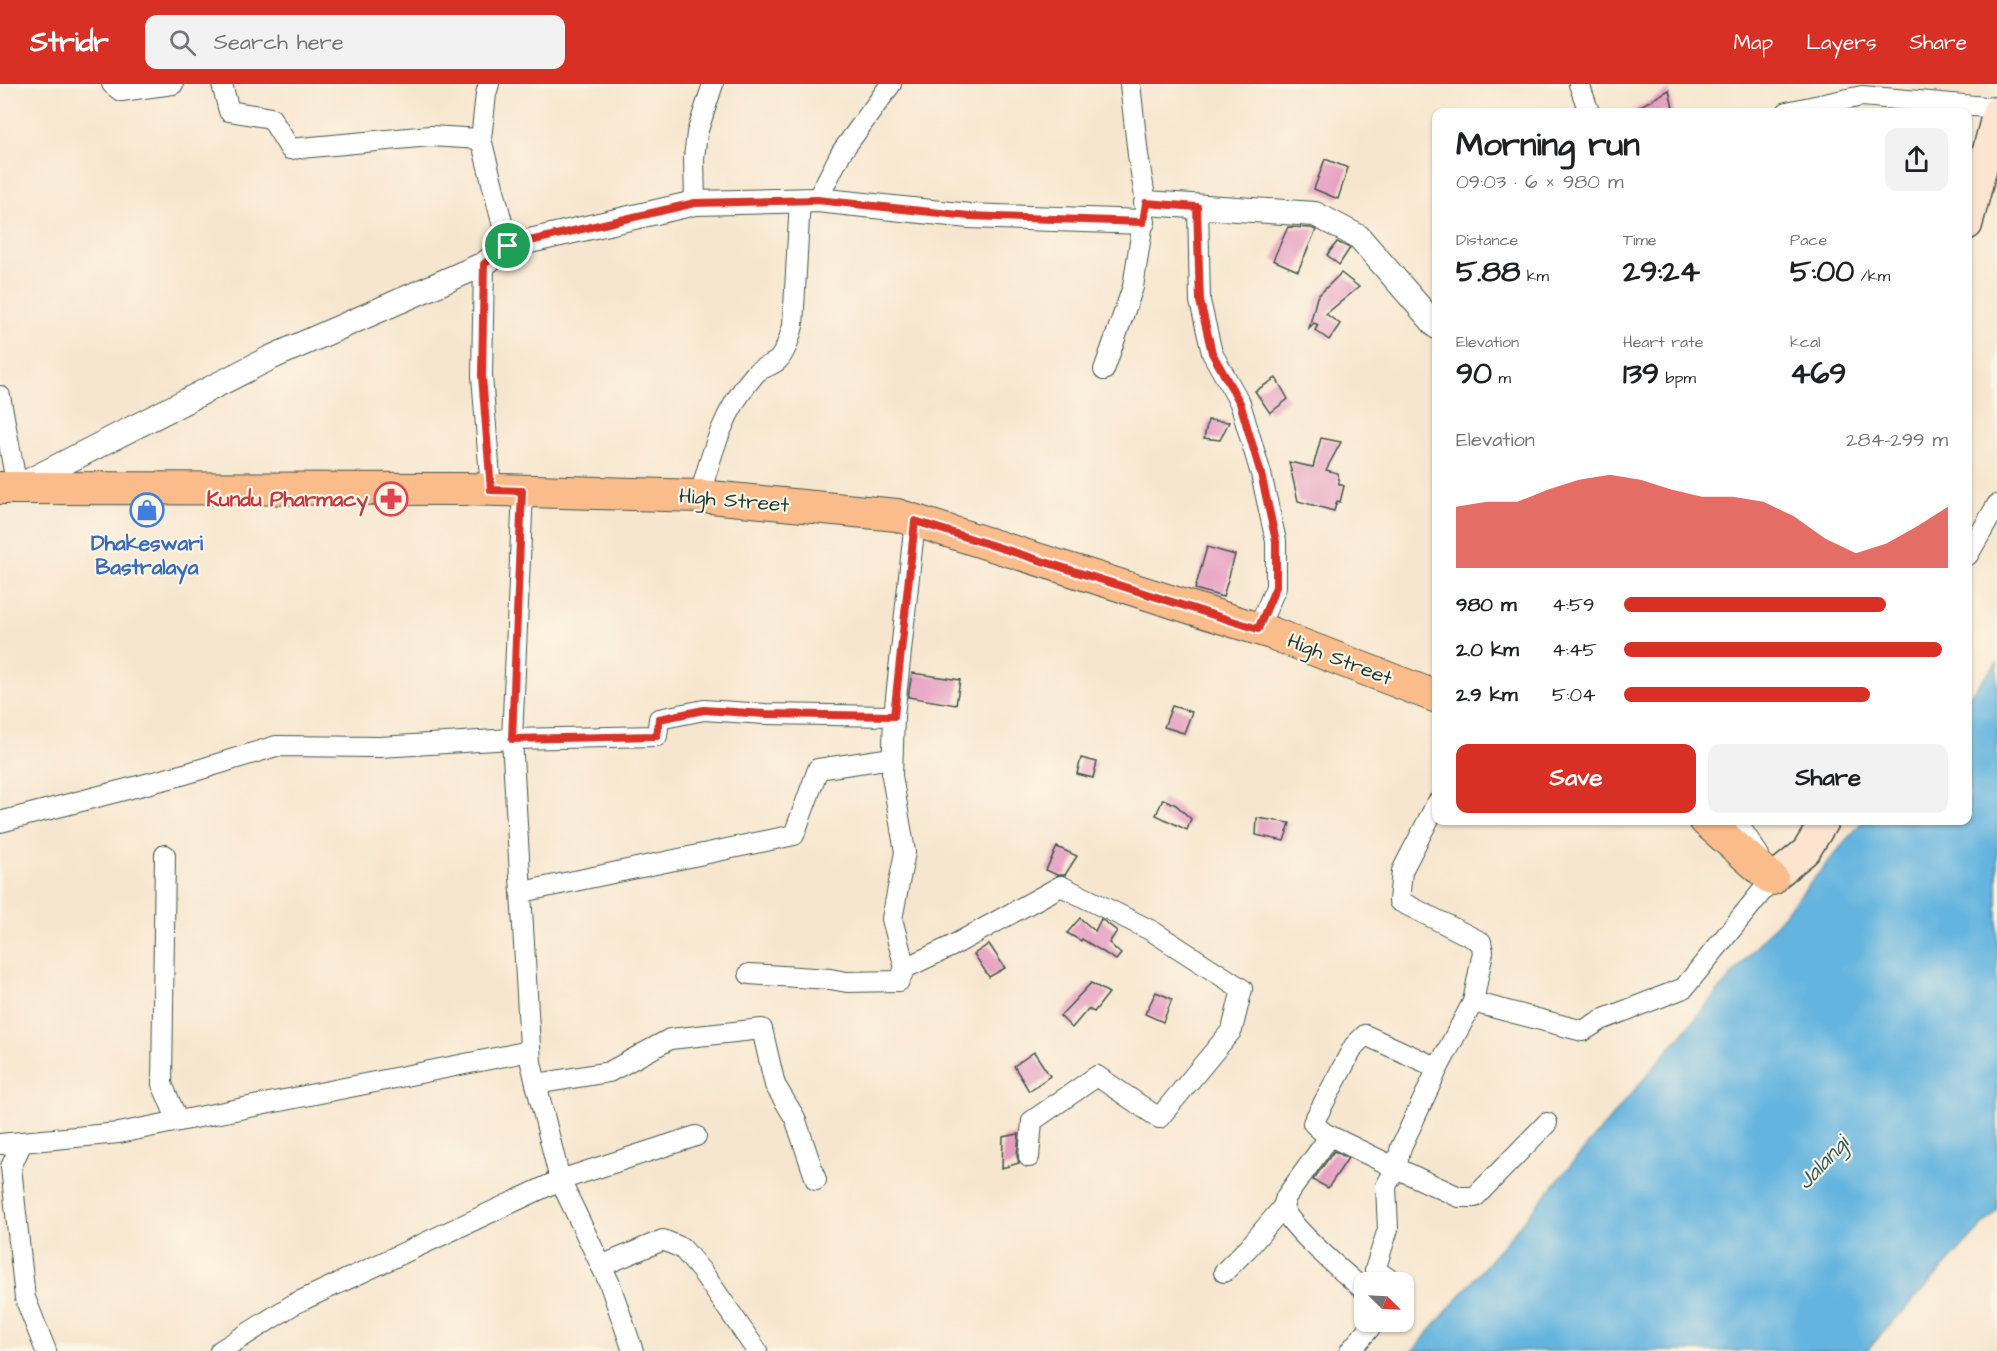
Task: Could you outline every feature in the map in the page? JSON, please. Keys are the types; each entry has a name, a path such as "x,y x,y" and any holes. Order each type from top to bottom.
{"main road":[{"path":"1972,209 1997,110"},
{"name":"High Street","path":"8,487 491,490 700,496 897,515 1258,629 1432,695"},
{"path":"1711,825 1772,879 1806,851 1822,825"}],"street":[{"path":"112,84 121,91 173,84"},
{"path":"222,84 229,111 270,118 290,149 430,136 481,140"},
{"path":"489,84 481,140 508,246"},
{"path":"695,203 694,158 697,133 713,84"},
{"path":"700,496 711,453 732,406 756,372 779,359 789,338 793,326 808,200 891,84"},
{"path":"1104,370 1132,287 1145,213 1130,84"},
{"path":"1579,84 1588,108"},
{"path":"1806,108 1862,96 1997,110"},
{"path":"0,396 8,487 270,358 484,264 508,246 695,203 808,200 969,216 1145,213 1197,207 1315,214 1359,237 1432,321"},
{"path":"1197,207 1200,301 1212,353 1240,403 1261,474 1276,541 1276,587 1258,629"},
{"path":"484,264 482,376 491,490"},
{"path":"522,491 512,739 531,1051 536,1084 560,1180 609,1282 633,1351"},
{"path":"1972,548 1997,505"},
{"path":"749,974 848,982 899,981 904,968 892,919 905,852 892,776 892,758 894,716 915,521"},
{"path":"0,822 185,774 276,746 380,747 512,739 657,736 659,719 704,710 765,714 894,716"},
{"path":"527,891 794,835 818,769 892,758"},
{"path":"1378,1272 1375,1270 1388,1229 1386,1186 1396,1168 1401,1147 1438,1068 1473,1002 1483,952 1481,942 1399,901 1402,871 1432,813"},
{"path":"1473,1002 1583,1031 1601,1020 1684,988 1772,879 1736,825"},
{"path":"165,855 162,1084 178,1121"},
{"path":"904,968 952,946 1061,886 1152,932 1242,989 1232,1030 1159,1118 1097,1076 1032,1121 1029,1157"},
{"path":"536,1084 609,1072 670,1040 762,1029 775,1085 795,1118 816,1180"},
{"path":"1438,1068 1365,1035 1354,1046 1313,1123 1330,1136 1459,1197 1475,1197 1546,1123"},
{"path":"0,1144 119,1132 531,1051"},
{"path":"220,1351 294,1304 560,1180 696,1136"},
{"path":"1224,1272 1283,1207 1286,1197 1330,1136"},
{"path":"22,1142 10,1167 25,1298 46,1351"},
{"path":"1283,1207 1287,1217 1354,1281"},
{"path":"601,1266 663,1240 682,1248 703,1273 758,1351"},
{"path":"1350,1351 1366,1332"}],"water":[{"name":"Jalangi","path":"1997,663 1997,1210 1866,1351 1413,1351 1860,825 1972,825 1972,692"}],"building":[{"path":"1669,90 1673,108 1637,108"},
{"path":"1325,159 1348,168 1338,199 1314,189"},
{"path":"1288,227 1316,230 1298,271 1273,260"},
{"path":"1337,242 1350,248 1339,265 1327,255"},
{"path":"1341,273 1359,287 1326,314 1340,324 1329,340 1315,330 1318,325 1314,323 1309,328 1317,297"},
{"path":"1276,378 1288,399 1270,413 1255,391"},
{"path":"1208,420 1229,422 1220,440 1204,438"},
{"path":"1321,438 1341,442 1326,470 1338,473 1339,484 1344,486 1340,502 1337,501 1334,511 1298,501 1289,462 1313,467"},
{"path":"1207,547 1235,555 1223,597 1195,589"},
{"path":"912,673 960,680 956,705 908,697"},
{"path":"1172,706 1192,712 1184,733 1164,727"},
{"path":"1081,758 1097,762 1093,778 1077,774"},
{"path":"1163,799 1176,805 1191,819 1187,830 1156,815"},
{"path":"1257,818 1290,823 1284,841 1256,835"},
{"path":"1057,847 1077,856 1065,875 1057,875 1046,870"},
{"path":"1080,918 1095,931 1101,919 1117,931 1109,943 1121,954 1116,960 1082,939 1081,941 1067,933"},
{"path":"989,944 1005,968 989,977 974,954"},
{"path":"1091,983 1109,993 1094,1012 1088,1009 1072,1028 1060,1016"},
{"path":"1156,992 1172,999 1163,1022 1145,1014"},
{"path":"1034,1052 1050,1076 1029,1091 1014,1066"},
{"path":"1019,1134 1017,1156 1019,1163 1002,1168 1003,1137"},
{"path":"1334,1151 1348,1158 1328,1188 1313,1180"}],"place":[{"name":"Kundu Pharmacy","path":"391,499"},
{"name":"Dhakeswari Bastralaya","path":"147,510"}],"route":[{"path":"817,200 969,216 1143,222 1146,203 1197,207 1200,301 1212,353 1240,403 1261,474 1276,541 1276,587 1258,629 915,521 894,716 765,714 704,710 659,719 657,736 512,739 522,491 491,490 482,376 484,264 508,246 695,203 817,200"}]}
